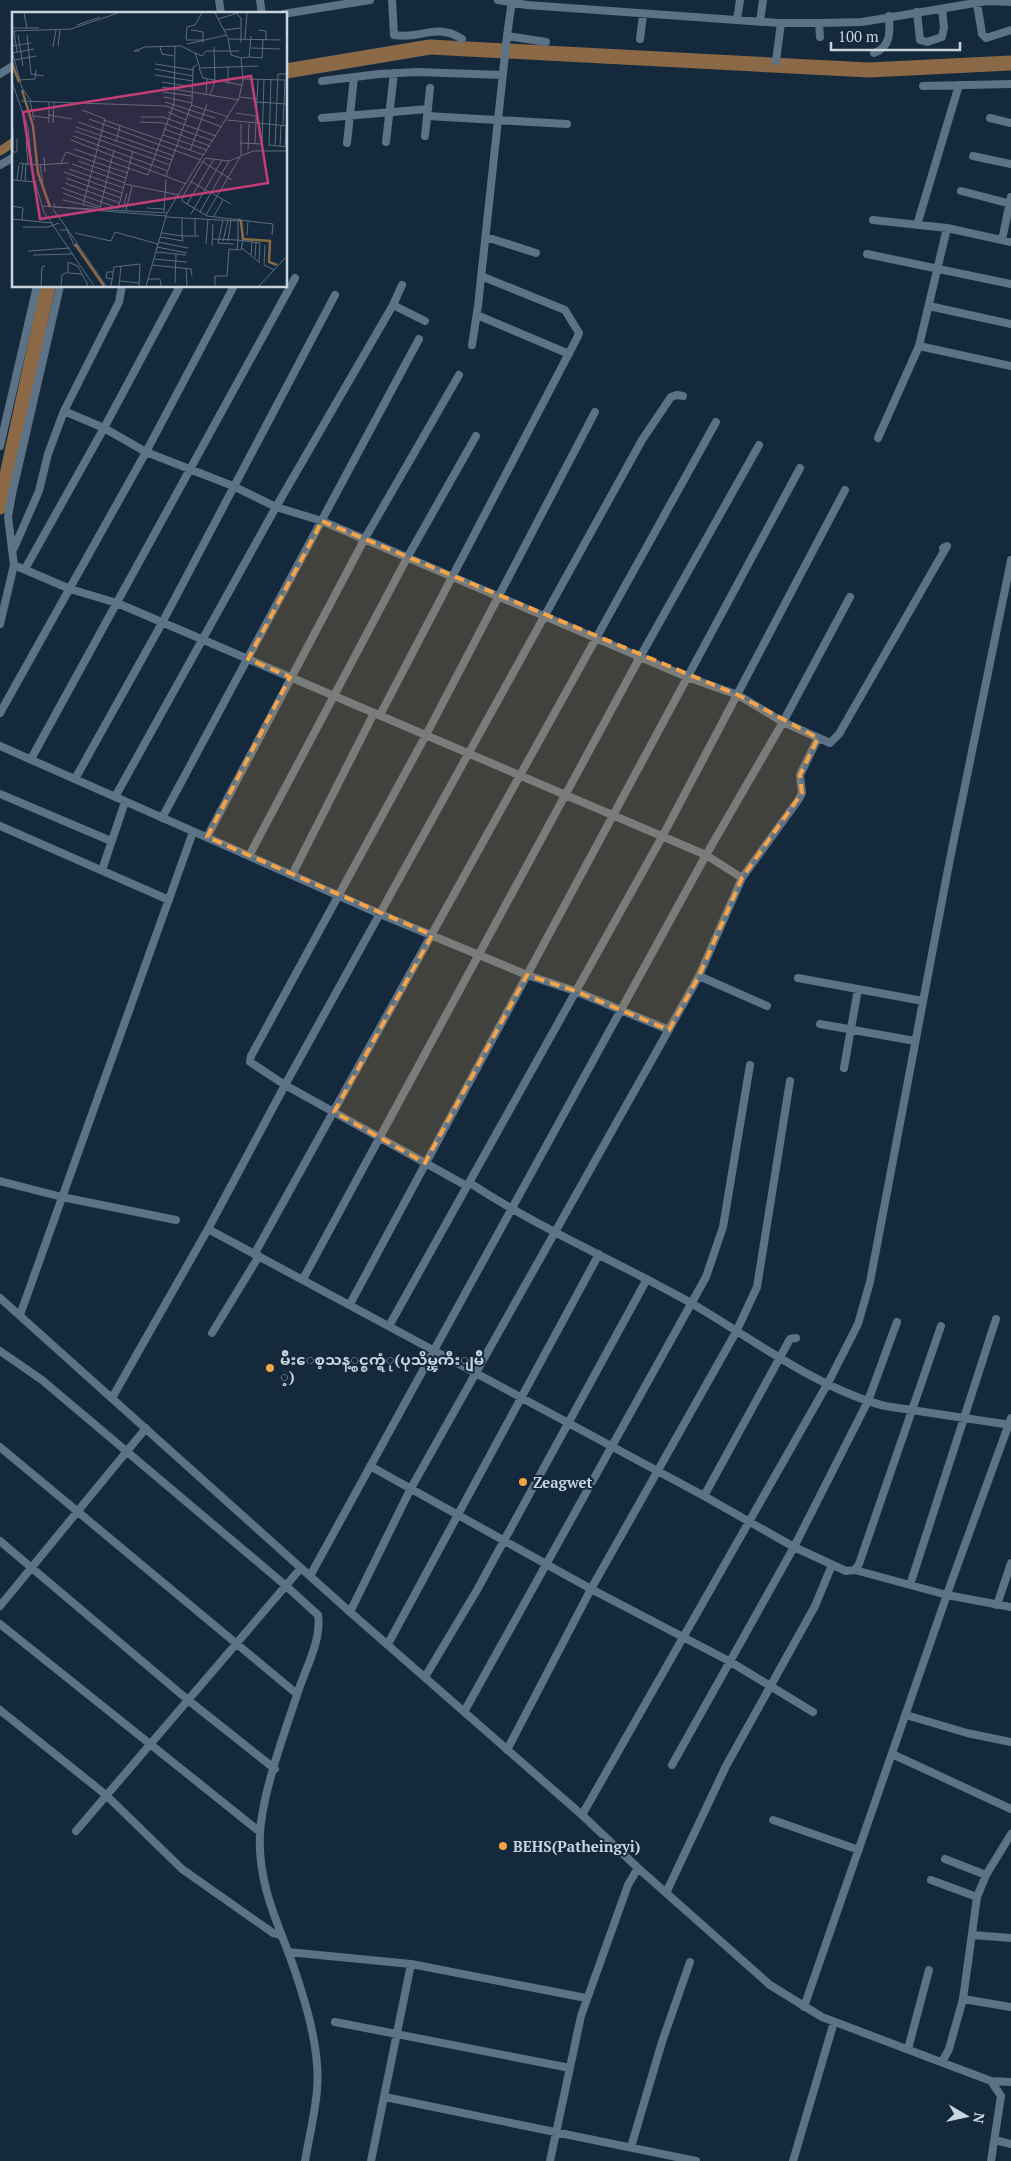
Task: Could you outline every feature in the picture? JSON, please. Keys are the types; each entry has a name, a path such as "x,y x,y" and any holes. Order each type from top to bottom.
{"street":[{"path":"288,13 349,1 370,0"},
{"path":"392,0 394,35 437,30 451,32 462,39"},
{"path":"498,0 527,5 781,23 862,22 889,16 977,3 1011,2"},
{"path":"738,20 740,0"},
{"path":"760,22 763,0"},
{"path":"472,345 477,315 512,1"},
{"path":"977,3 982,34 986,38 1011,30"},
{"path":"917,12 920,40 927,42 942,37 944,27 942,9"},
{"path":"640,39 643,14"},
{"path":"874,53 881,50 888,41 889,16"},
{"path":"776,61 781,23"},
{"path":"819,23 820,37"},
{"path":"507,36 546,42"},
{"path":"0,74 12,66"},
{"path":"322,82 394,73 503,72"},
{"path":"386,142 394,73"},
{"path":"347,143 354,77"},
{"path":"923,86 1011,84"},
{"path":"917,225 959,85"},
{"path":"425,136 430,88"},
{"path":"322,118 390,112 428,113 498,121 567,124"},
{"path":"990,118 1011,123"},
{"path":"973,156 1011,164"},
{"path":"0,165 12,158"},
{"path":"961,191 1011,201 1002,240"},
{"path":"873,220 947,228 1011,242"},
{"path":"878,438 919,346 947,228"},
{"path":"486,237 536,253"},
{"path":"867,254 1011,284"},
{"path":"292,875 377,714 453,577 570,354 579,333 565,310 481,276"},
{"path":"31,759 295,278"},
{"path":"114,797 276,507 393,305 402,284"},
{"path":"0,446 37,288"},
{"path":"0,624 14,565 14,548 8,517 12,494 60,288"},
{"path":"14,548 38,492 48,454 64,411 119,302 122,288"},
{"path":"25,569 104,428 179,288"},
{"path":"0,712 146,452 233,288"},
{"path":"75,779 162,623 335,295"},
{"path":"393,305 425,321"},
{"path":"929,306 1011,324"},
{"path":"477,315 570,354"},
{"path":"162,818 419,339"},
{"path":"919,346 1011,366"},
{"path":"206,837 364,540 459,375"},
{"path":"112,1398 208,1229 285,1085 642,440 671,397 683,396"},
{"path":"64,411 104,428 146,452 233,486 276,507 322,521 687,677 738,695 784,722 830,742 839,734 948,546 942,548"},
{"path":"470,1183 465,1185 285,1085 253,1066 250,1059 337,895 426,735 595,412"},
{"path":"212,1333 257,1255 595,638 716,422"},
{"path":"249,856 407,558 476,436"},
{"path":"303,1279 640,657 759,445"},
{"path":"350,1304 800,468"},
{"path":"390,1326 662,837 845,490"},
{"path":"582,1815 684,1639 748,1521 828,1383 858,1324 870,1282 915,1041 1011,560"},
{"path":"14,565 70,589 117,603 613,814 662,837 706,854 742,878"},
{"path":"310,1576 706,854 784,722 850,597"},
{"path":"350,1612 410,1490 699,976 742,878 799,799 802,793 800,775 818,738"},
{"path":"0,746 478,956 526,975 576,991 621,1012 668,1030"},
{"path":"0,794 112,841"},
{"path":"102,870 125,802"},
{"path":"0,826 169,900"},
{"path":"20,1316 193,832"},
{"path":"699,976 766,1006"},
{"path":"798,978 923,1001"},
{"path":"844,1068 858,989"},
{"path":"820,1024 915,1041"},
{"path":"464,1712 693,1304 706,1277 723,1227 750,1065"},
{"path":"506,1750 591,1590 736,1332 757,1288 790,1081"},
{"path":"0,1181 62,1197 176,1220"},
{"path":"470,1183 511,1210 647,1279 693,1304 736,1332 780,1357 828,1383 868,1401 965,1418 1010,1422 947,1595 804,2007"},
{"path":"208,1229 476,1372 794,1547 832,1565 846,1571 855,1570 947,1595 1011,1607"},
{"path":"388,1644 599,1254"},
{"path":"425,1677 647,1279"},
{"path":"0,1298 146,1428 299,1570 310,1576 388,1644 582,1815 638,1868 770,1985 804,2007 834,2022 991,2081 1011,2082"},
{"path":"910,1585 996,1319"},
{"path":"672,1765 794,1547 868,1401 897,1322"},
{"path":"855,1570 859,1564 914,1409 941,1326"},
{"path":"704,1496 790,1339 796,1338"},
{"path":"0,1351 42,1380 287,1583 318,1616 316,1641 297,1694 266,1797 260,1832 260,1853 267,1898 301,1989 317,2064 317,2091 305,2161"},
{"path":"0,1606 146,1428"},
{"path":"0,1447 297,1694"},
{"path":"370,1466 591,1590 729,1661 770,1688 813,1712"},
{"path":"0,1541 188,1700 275,1769"},
{"path":"996,1605 1011,1563"},
{"path":"666,1893 726,1766 815,1606 832,1565"},
{"path":"76,1831 299,1570"},
{"path":"0,1624 260,1832"},
{"path":"0,1710 106,1795 182,1869 273,1933 281,1935"},
{"path":"906,1715 967,1733 1011,1742"},
{"path":"892,1754 1011,1809"},
{"path":"773,1820 859,1850"},
{"path":"942,2062 949,2049 963,1999 977,1898 986,1875 1011,1834"},
{"path":"945,1859 986,1875"},
{"path":"550,2161 586,1998 628,1885 638,1868"},
{"path":"931,1880 977,1898"},
{"path":"973,1936 1011,1938"},
{"path":"288,1952 411,1964 586,1998"},
{"path":"630,2148 662,2042 690,1962"},
{"path":"371,2161 411,1964"},
{"path":"908,2049 929,1970"},
{"path":"963,1999 1011,2007"},
{"path":"335,2022 570,2068"},
{"path":"794,2161 834,2022"},
{"path":"991,2081 1001,2096 991,2161"},
{"path":"385,2097 696,2161"},
{"path":"995,2140 1011,2144"}],"highlighted area":[{"path":"322,521 738,695 818,738 800,775 802,793 742,878 699,976 669,1030 575,991 527,975 425,1163 334,1112 432,935 207,837 290,677 248,659"}],"waterway":[{"path":"288,71 430,47 869,70 1011,63"},
{"path":"0,151 12,143"},
{"path":"0,507 48,288"}],"place":[{"name":"မ်ိဳးေစ့သန့္စင္စက္ရံု(ပုသိမ္ၾကီးျမိဳ ့)","path":"270,1368"},
{"name":"Zeagwet","path":"523,1482"},
{"name":"BEHS(Patheingyi)","path":"503,1846"}]}
